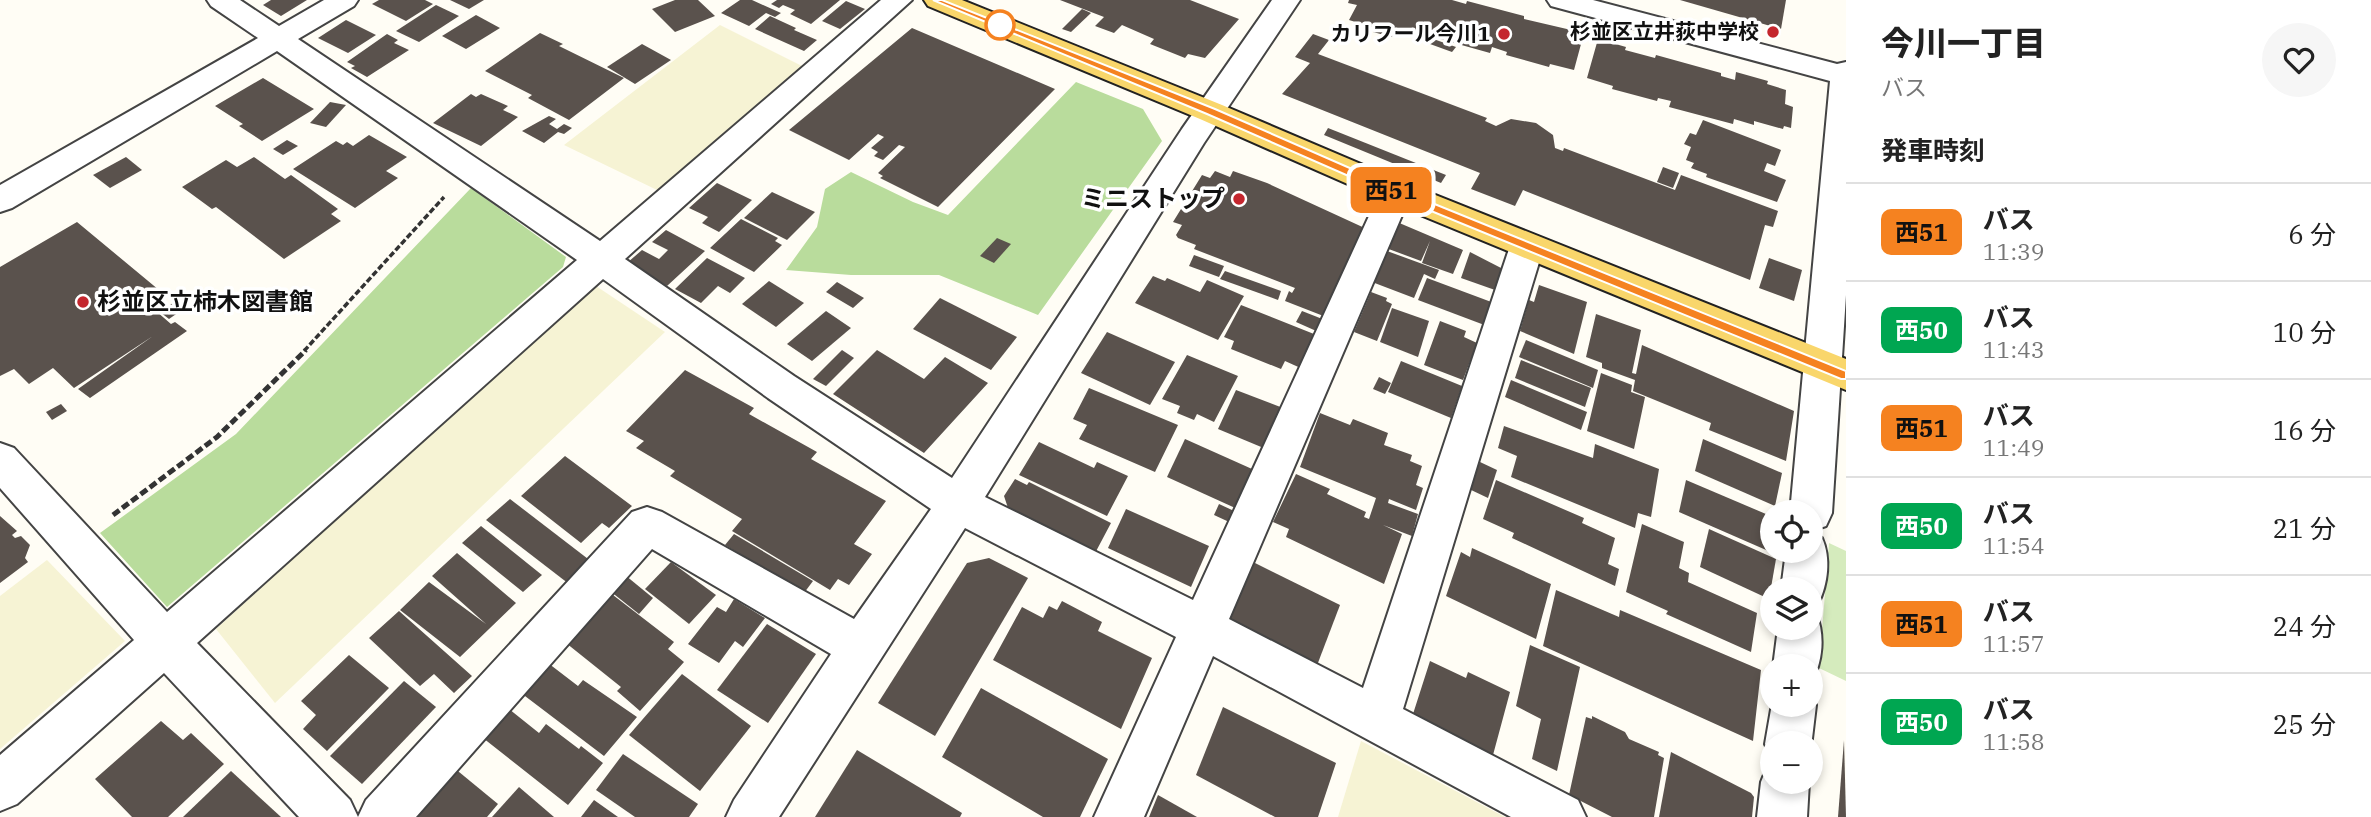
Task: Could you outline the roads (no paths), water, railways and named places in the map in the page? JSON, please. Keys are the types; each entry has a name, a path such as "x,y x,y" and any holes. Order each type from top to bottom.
{"main road":[{"path":"939,0 1396,192 1835,370"}],"street":[{"path":"221,0 603,260 780,387 958,504 1203,628 1561,817"},
{"path":"0,200 344,0"},
{"path":"0,787 898,0"},
{"path":"751,817 958,504 1185,147 1286,0"},
{"path":"1561,0 1846,74 1835,370 1813,500"},
{"path":"1119,817 1396,192"},
{"path":"1377,721 1527,246"},
{"path":"6,477 75,544 333,817"},
{"path":"383,817 648,525 861,647"},
{"path":"1782,817 1785,794"}],"place":[{"name":"杉並区立井荻中学校","path":"1773,32"},
{"name":"カリフール今川1","path":"1504,34"},
{"name":"ミニストップ","path":"1239,199"},
{"name":"杉並区立柿木図書館","path":"83,302"}]}
